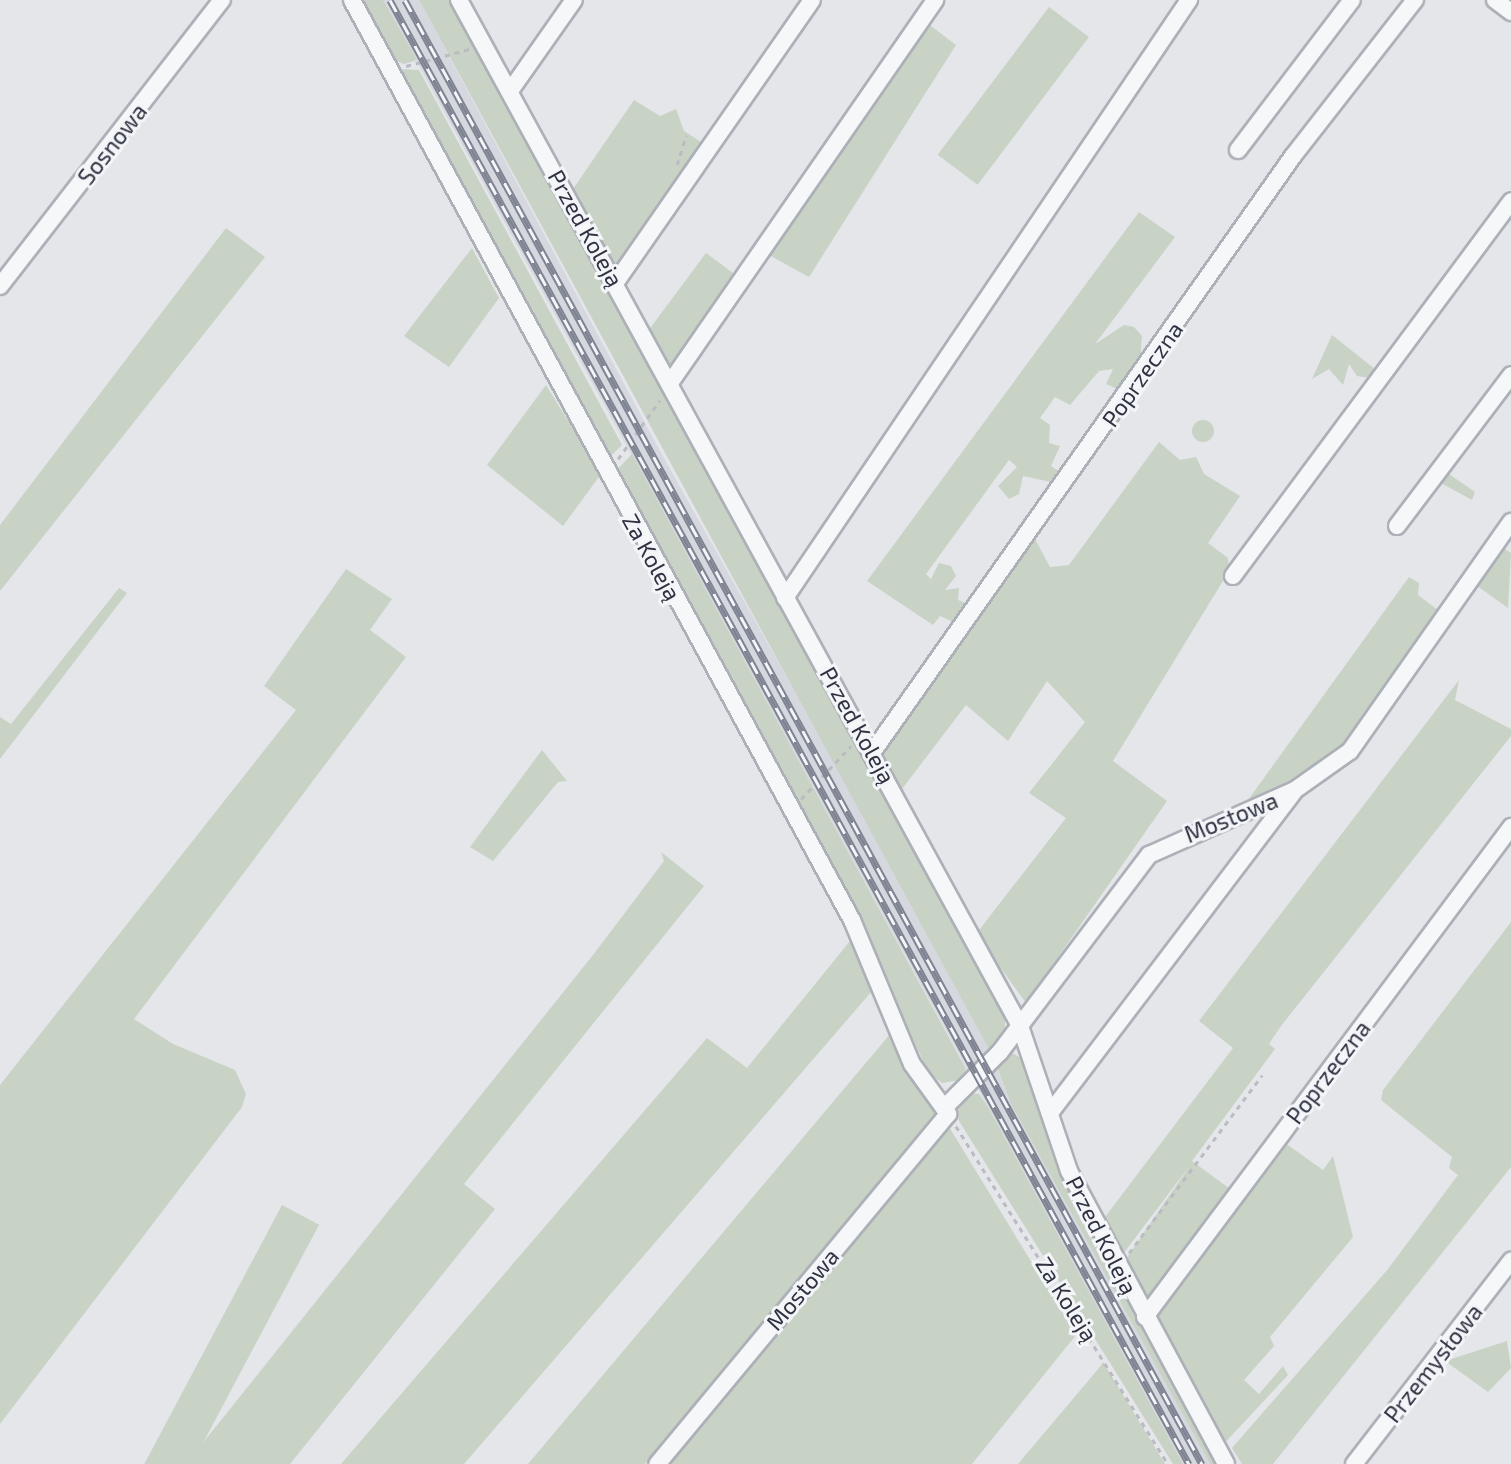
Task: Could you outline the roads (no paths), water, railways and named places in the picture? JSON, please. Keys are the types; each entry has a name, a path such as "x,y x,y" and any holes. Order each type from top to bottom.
{"street":[{"name":"Sosnowa","path":"0,286 222,0"},
{"name":"Za Koleją","path":"352,0 867,951 912,1064 946,1111"},
{"name":"Przed Koleją","path":"460,0 491,51 510,91 616,282 785,598 870,744 1020,1026 1069,1171 1118,1267 1226,1464"},
{"path":"510,91 575,0"},
{"path":"616,282 812,0"},
{"path":"670,382 935,0"},
{"path":"785,598 1189,0"},
{"path":"1238,150 1352,0"},
{"name":"Poprzeczna","path":"870,744 1293,156 1415,0"},
{"path":"1494,0 1511,12"},
{"path":"1233,576 1511,201"},
{"path":"1397,526 1511,375"},
{"name":"Mostowa","path":"657,1464 946,1111 1020,1026 1149,855 1295,790 1350,751 1511,522"},
{"path":"1050,1113 1295,790"},
{"name":"Poprzeczna","path":"1145,1317 1511,827"},
{"name":"Przemysłowa","path":"1354,1464 1511,1261"}],"railway":[{"path":"390,0 1189,1464"},
{"path":"405,0 1202,1464"}]}
